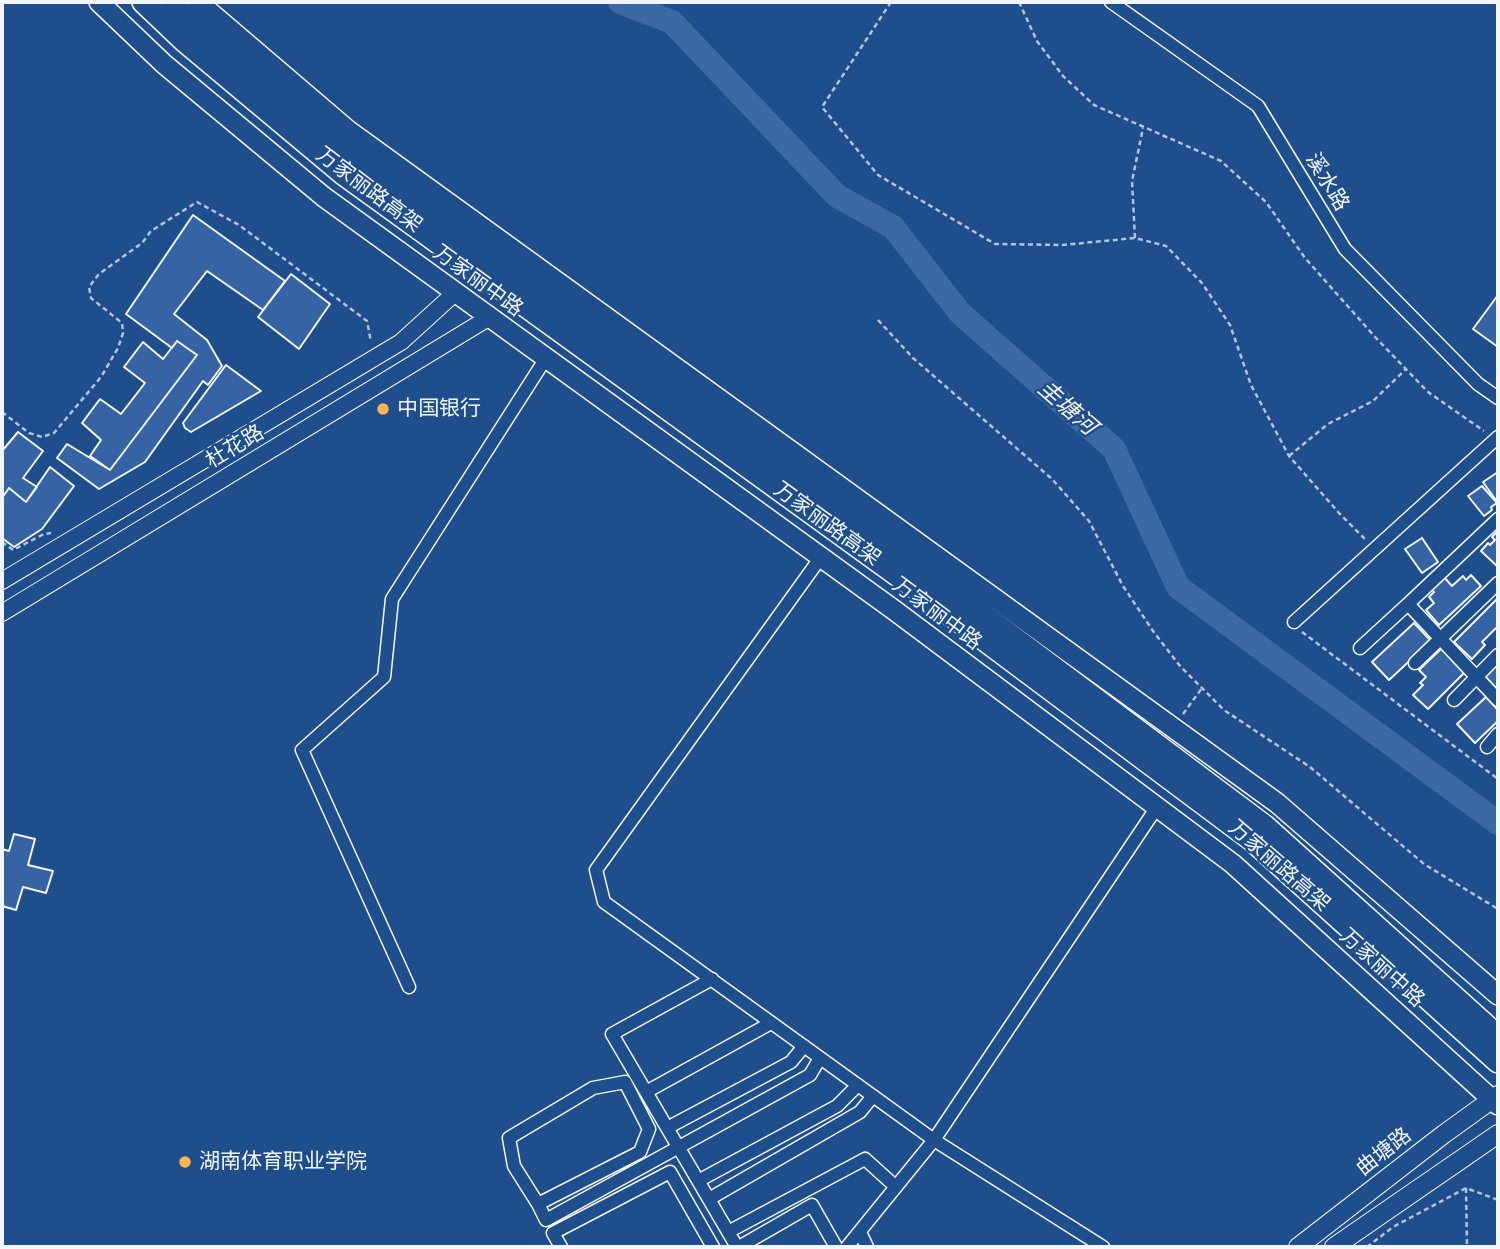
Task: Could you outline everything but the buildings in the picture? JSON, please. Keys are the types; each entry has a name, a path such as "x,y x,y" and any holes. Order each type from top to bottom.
{"highway":[{"name":"万家丽路高架","path":"143,2 184,41 343,174 912,586 1253,841 1498,1062"},
{"name":"万家丽路高架","path":"171,2 197,27 355,158 924,570 1265,826 1498,1036"}],"main road":[{"name":"万家丽中路","path":"99,2 164,64 324,197 821,557 1234,864 1496,1100"},
{"path":"198,2 349,131 1277,803 1498,995"},
{"name":"曲塘路","path":"1298,1247 1444,1134 1496,1100"},
{"path":"1334,1247 1498,1134"}],"street":[{"name":"溪水路","path":"1111,2 1258,106 1345,249 1478,384 1498,398"},
{"name":"杜花路","path":"2,581 401,342 456,292"},
{"name":"杜花路","path":"2,613 490,317"},
{"path":"409,987 302,750 384,677 392,599 545,358"},
{"path":"1294,622 1497,438"},
{"path":"1360,648 1498,519"},
{"path":"821,557 596,870 604,902 934,1140 1103,1247"},
{"path":"1415,663 1498,583"},
{"path":"1408,604 1498,700"},
{"path":"1454,700 1498,655"},
{"path":"1487,747 1498,734"},
{"path":"848,1247 934,1140 1157,807"},
{"path":"712,979 612,1034 738,1247 812,1205"},
{"path":"646,1092 771,1023"},
{"path":"667,1128 791,1062 804,1046"},
{"path":"547,1220 810,1075 820,1058"},
{"path":"538,1204 639,1152 649,1129 625,1082 593,1088 509,1138 514,1167 561,1247"},
{"path":"698,1181 837,1106 858,1085"},
{"path":"709,1199 860,1112 873,1096"},
{"path":"728,1232 865,1159 896,1187"},
{"path":"553,1233 670,1172 713,1247"},
{"path":"804,1192 836,1247"},
{"path":"860,1232 867,1247"}],"path":[{"path":"891,2 822,107 878,175 995,244 1062,245 1135,238 1166,246 1202,283 1230,325 1251,385 1289,456 1375,549"},
{"path":"1019,2 1037,41 1063,76 1094,105 1221,161 1266,202 1304,258 1428,392 1497,438"},
{"path":"1135,238 1132,181 1143,128"},
{"path":"2,412 29,433 42,438 54,433 102,377 123,333 122,323 92,298 89,287 99,274 142,243 151,230 197,202 239,225 367,321 372,346"},
{"path":"878,320 913,358 1052,479 1089,522 1123,586 1153,631 1180,666 1224,710 1310,767 1424,864 1498,909"},
{"path":"1289,456 1328,424 1373,401 1406,369"},
{"path":"1294,622 1296,627 1498,779"},
{"path":"1173,728 1202,688"},
{"path":"1367,1247 1393,1227 1466,1188 1498,1200"},
{"path":"1466,1188 1467,1247"}],"waterway":[{"name":"圭塘河","path":"620,2 672,22 837,196 893,227 960,313 1114,449 1178,587 1498,823"}],"place":[{"name":"中国银行","path":"383,409"},
{"name":"湖南体育职业学院","path":"185,1162"}]}
